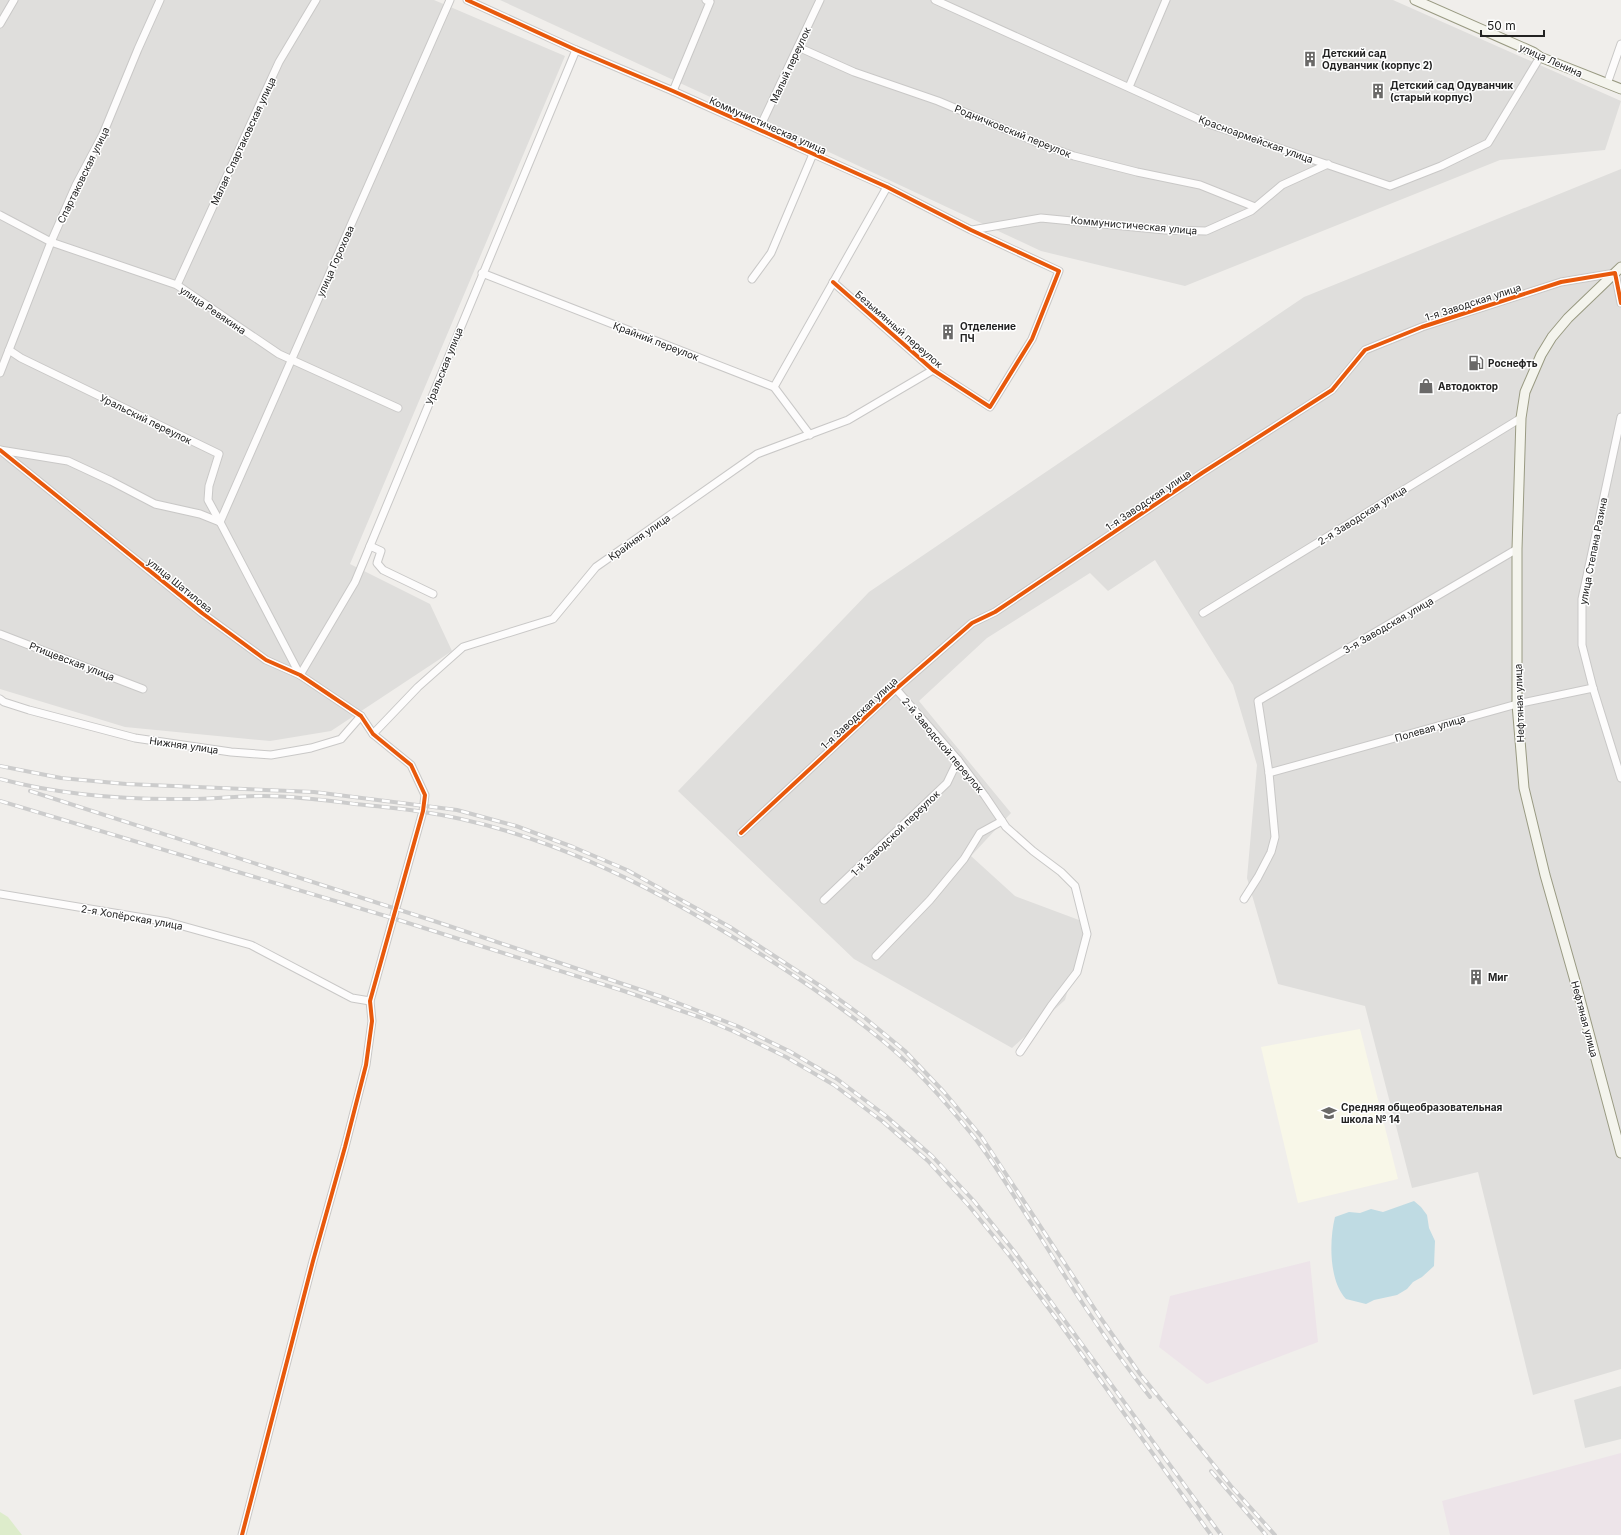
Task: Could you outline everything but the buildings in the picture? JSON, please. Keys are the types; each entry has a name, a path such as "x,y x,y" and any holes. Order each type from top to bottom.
{"main road":[{"name":"улица Ленина","path":"1416,0 1533,52 1540,57 1621,89"},
{"name":"Нефтяная улица","path":"1618,270 1568,318 1552,337 1532,373 1525,392 1521,418 1517,549 1517,704 1524,788 1530,817 1621,1153"}],"street":[{"path":"0,24 14,0"},
{"name":"Спартаковская улица","path":"0,373 51,242 76,185 103,134 160,0"},
{"name":"Малая Спартаковская улица","path":"177,285 279,62 316,0"},
{"name":"улица Горохова","path":"220,522 450,0"},
{"name":"Коммунистическая улица","path":"467,0 576,50 673,91 887,187 971,230 1059,271"},
{"path":"673,91 710,2 706,0"},
{"name":"Малый переулок","path":"759,129 820,0"},
{"name":"Красноармейская улица","path":"935,0 1209,124 1390,186 1442,166 1488,143 1540,57"},
{"path":"1129,87 1166,0"},
{"path":"1607,84 1621,44"},
{"name":"Родничковский переулок","path":"798,47 854,72 938,101 1043,145 1074,156 1137,172 1200,185 1255,207"},
{"name":"Уральская улица","path":"300,675 355,582 482,273 576,50"},
{"path":"752,279 771,253 813,154"},
{"name":"Коммунистическая улица","path":"971,230 1040,218 1165,230 1206,231 1251,211 1282,185 1328,164"},
{"path":"810,435 774,387 887,187"},
{"name":"улица Ревякина","path":"0,215 51,242 177,285 279,354 398,408"},
{"path":"1618,270 1621,303"},
{"name":"1-я Заводская улица","path":"741,834 896,689 972,623 995,612 1202,473 1332,390 1365,350 1422,327 1561,282 1618,270"},
{"name":"Безымянный переулок","path":"832,282 933,370 990,407 1032,339 1059,271"},
{"name":"Крайний переулок","path":"482,273 774,387"},
{"name":"Уральский переулок","path":"9,350 21,358 219,454 209,486 208,500 220,522"},
{"name":"Крайняя улица","path":"373,734 418,687 463,647 553,619 596,567 757,454 848,420 933,370"},
{"name":"улица Степана Разина","path":"1621,417 1582,599 1582,644 1593,688 1621,778"},
{"name":"2-я Заводская улица","path":"1203,613 1521,418"},
{"name":"улица Шатилова","path":"0,450 68,461 155,504 200,514 220,522 300,675"},
{"name":"улица Шатилова","path":"0,450 202,613 266,660 300,675 361,716"},
{"path":"370,546 381,550 377,563 383,570 433,594"},
{"name":"3-я Заводская улица","path":"1269,773 1258,701 1517,549"},
{"name":"Ртищевская улица","path":"0,634 143,688"},
{"name":"Полевая улица","path":"1269,773 1517,704 1593,688"},
{"name":"2-й Заводской переулок","path":"896,689 958,760 1006,827 1061,872 1075,886 1087,934 1077,972 1051,1006 1020,1052"},
{"name":"Нижняя улица","path":"0,699 4,702 29,710 135,738 231,752 271,755 311,748 341,739 361,716"},
{"path":"242,1535 313,1261 366,1065 372,1021 370,1001 396,909 425,795 411,766 373,734 361,716"},
{"name":"1-й Заводской переулок","path":"824,900 947,783 958,760"},
{"path":"1244,899 1271,852 1275,837 1269,773"},
{"path":"876,956 930,900 964,859 980,834 1002,821"},
{"name":"2-я Хопёрская улица","path":"0,894 168,922 251,945 352,998 370,1001"}],"shaded area":[{"path":"0,0 434,0 565,56 350,564 430,604 452,651 331,731 270,741 125,727 0,689"},
{"path":"500,0 1393,0 1621,101 1605,150 1500,160 1185,286 1041,251"},
{"path":"1621,169 1621,1369 1533,1395 1478,1172 1412,1188 1365,1006 1278,984 1247,878 1257,765 1233,685 1155,560 1108,591 1090,573 987,638 919,701 1011,813 971,856 1015,896 1087,923 1065,1000 1012,1048 854,959 678,791 869,592 1304,297"},
{"name":"Средняя общеобразовательная школа № 14","path":"1360,1029 1398,1179 1298,1203 1261,1047"},
{"path":"1310,1261 1318,1342 1207,1384 1159,1347 1170,1296"},
{"path":"1621,1386 1621,1439 1585,1448 1574,1400"},
{"path":"1621,1453 1621,1535 1450,1535 1442,1501"}],"green space":[{"path":"0,1512 8,1517 22,1535 0,1535"}],"water":[{"path":"1414,1201 1427,1215 1429,1228 1435,1241 1434,1266 1422,1277 1413,1282 1407,1289 1397,1295 1374,1300 1366,1304 1346,1299 1340,1291 1333,1271 1331,1249 1335,1217 1349,1212 1360,1213 1371,1209 1383,1212"}],"railway":[{"path":"0,766 61,778 126,784 314,792 457,810 516,826 573,847 627,870 730,927 825,989 865,1018 905,1051 944,1092 981,1136 1100,1317 1140,1374 1231,1486 1275,1535"},
{"path":"0,779 69,793 140,799 197,799 275,796 409,810 462,819 549,845 591,862 672,902 751,948 827,998 881,1039 918,1073 982,1147 1088,1312 1150,1397"},
{"path":"30,791 437,922 665,998 737,1026 789,1051 837,1079 886,1116 932,1156 974,1201 1014,1251 1221,1535"},
{"path":"0,801 389,917 624,991 702,1018 735,1032 786,1057 834,1085 882,1121 928,1161 969,1206 1009,1255 1058,1321 1211,1535"},
{"path":"1211,1471 1266,1535"}],"cycle path":[{"path":"467,0 576,50 673,91 887,187 971,230 1059,271 1032,339 990,407 933,370 833,282"},
{"path":"741,833 896,689 972,623 995,612 1202,473 1332,390 1365,350 1422,327 1561,282 1615,273 1621,303"},
{"path":"0,450 202,613 266,660 300,675 361,716 373,734 411,765 425,795 423,811 370,1001 372,1021 366,1065 313,1261 242,1535"}],"place":[{"name":"Детский сад Одуванчик (корпус 2)","path":"1310,59"},
{"name":"Детский сад Одуванчик (старый корпус)","path":"1378,91"},
{"name":"Отделение ПЧ","path":"948,332"},
{"name":"Роснефть","path":"1476,363"},
{"name":"Автодоктор","path":"1426,386"},
{"name":"Миг","path":"1476,977"},
{"name":"Средняя общеобразовательная школа № 14","path":"1329,1113"}]}
